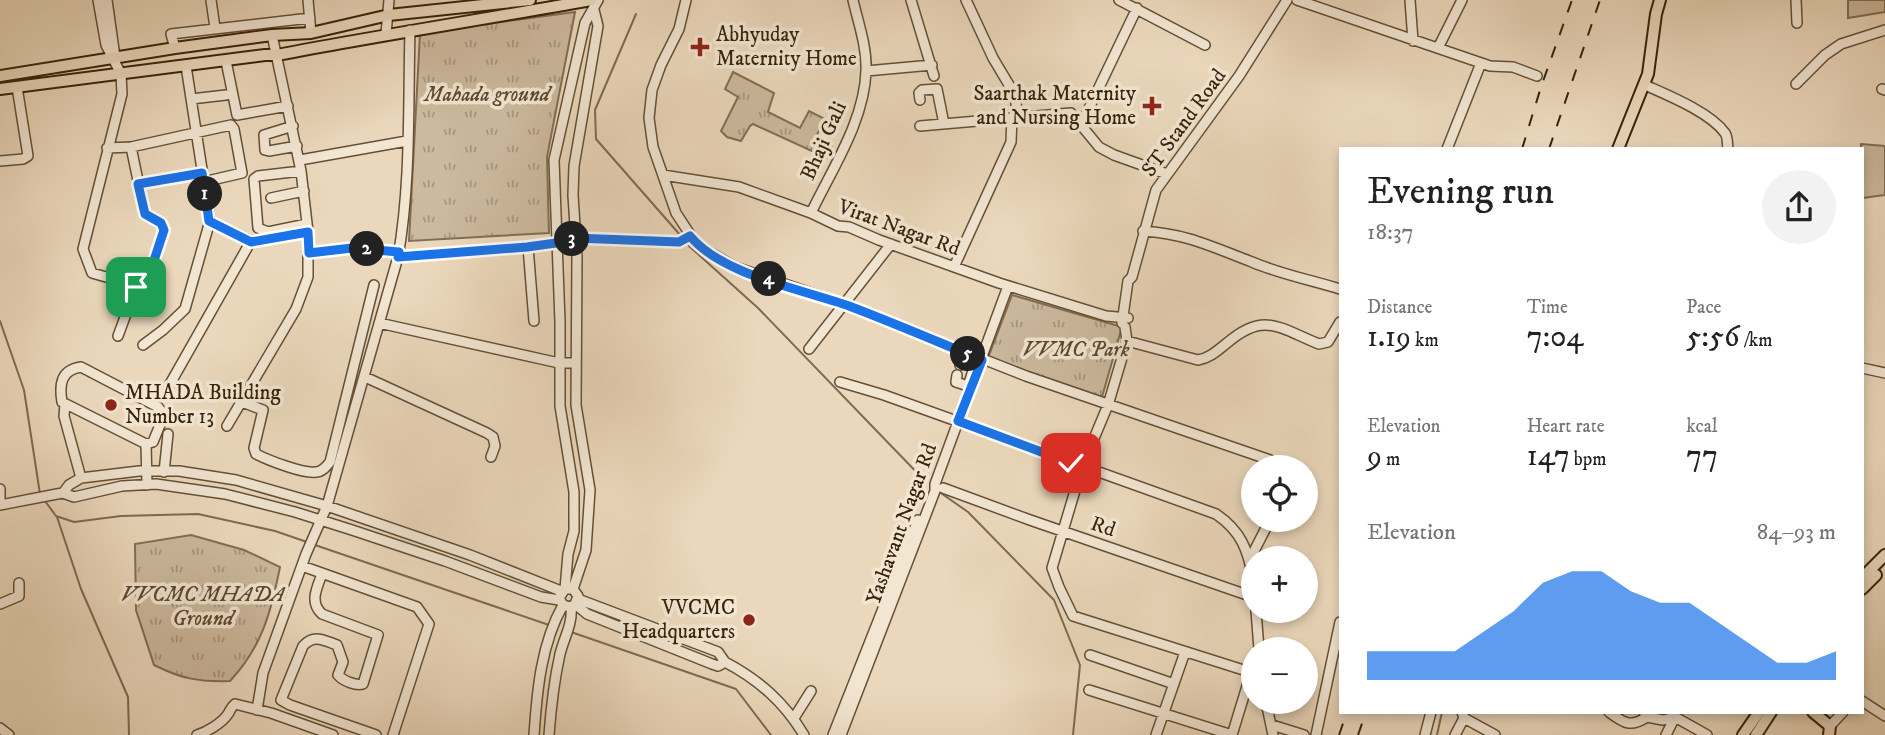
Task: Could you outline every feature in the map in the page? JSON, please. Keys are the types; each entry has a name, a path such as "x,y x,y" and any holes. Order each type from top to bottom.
{"main road":[{"path":"0,76 175,48 272,35 311,33 389,15 530,0"},
{"path":"1619,147 1645,85 1660,0"},
{"path":"0,89 277,55 410,30 592,5"},
{"path":"1864,576 1885,555"},
{"path":"1864,587 1885,565"},
{"path":"1743,735 1758,714"},
{"path":"1756,735 1770,714"},
{"path":"1816,714 1830,731"}],"street":[{"path":"98,0 106,45 121,74 122,94 83,249 92,273 145,288 164,230 161,223 145,214 131,147"},
{"path":"107,0 115,59"},
{"path":"211,0 215,29"},
{"path":"308,0 311,33"},
{"path":"386,34 389,0"},
{"path":"549,735 551,702 568,601 568,554 574,531 574,492 560,406 554,160 584,23 592,5 598,0"},
{"path":"685,238 653,147 649,118 656,77 679,29 686,0"},
{"name":"Bhaji Gali","path":"811,213 854,123 863,93 866,71 853,0"},
{"path":"911,0 934,76"},
{"path":"954,267 1012,142 1015,114 1015,94 993,58 966,0"},
{"path":"1119,0 1205,45"},
{"name":"ST Stand Road","path":"1127,341 1125,322 1132,277 1156,190 1239,76 1287,0"},
{"path":"1297,0 1490,66 1513,67 1537,76"},
{"path":"1410,0 1413,41"},
{"path":"1437,48 1462,0"},
{"path":"1796,0 1797,23"},
{"path":"534,735 548,638 568,601 586,550 590,490 576,405 577,257 573,195 574,166 598,26 592,5"},
{"path":"1081,125 1137,8"},
{"path":"175,48 171,34 310,18"},
{"path":"257,710 263,673 306,554 327,506 398,254 403,228 410,30"},
{"path":"1796,84 1825,55 1841,44 1885,30"},
{"path":"227,426 296,309 308,277 309,253 300,160 272,35"},
{"path":"226,61 239,116 288,106"},
{"path":"1448,147 1480,62"},
{"path":"866,71 932,65"},
{"path":"143,345 163,331 185,309 209,221 186,66"},
{"path":"1645,85 1714,122 1726,135 1728,147"},
{"path":"0,161 28,156 18,87"},
{"path":"920,100 919,93 922,90 937,89 943,121"},
{"path":"191,99 226,95"},
{"path":"921,121 1071,113 1099,147 1114,156 1167,174"},
{"path":"293,126 264,135 265,150 297,146"},
{"path":"107,148 131,147 195,132 233,127 243,168 241,175 203,180"},
{"path":"300,160 407,141"},
{"path":"299,171 256,177 253,182 258,228 264,232 307,227"},
{"name":"Virat Nagar Rd","path":"663,175 739,187 811,213 847,232 954,267 1007,289 1125,322"},
{"path":"138,184 240,179"},
{"path":"271,198 303,191"},
{"path":"209,221 251,242 307,227"},
{"path":"1143,231 1194,239 1254,263 1339,289"},
{"path":"309,253 352,248 398,254 527,247 575,238 685,238 734,267 846,305 979,363"},
{"path":"166,391 251,242"},
{"path":"527,247 534,321"},
{"path":"809,349 890,247 1007,289"},
{"path":"242,402 263,410 254,448 256,454 306,471 316,473 324,469 330,463 374,285"},
{"path":"118,336 136,287"},
{"name":"Yashavant Nagar Rd","path":"841,735 939,486 958,421 1007,289"},
{"path":"379,323 559,363 575,363"},
{"path":"1241,670 1073,616 1052,568 1061,531 1082,467 1108,405 1127,341 1198,360 1206,359 1233,337 1258,324 1269,324 1319,344 1328,342 1339,324"},
{"path":"979,363 968,386 956,382 964,359 979,363 1108,405 1256,455"},
{"path":"81,367 158,407 163,421 153,442 146,444 62,402 59,386 66,372 81,367"},
{"path":"1864,368 1885,373"},
{"path":"365,377 494,437 495,446 491,457"},
{"path":"840,382 958,421 1216,514 1230,524 1245,546"},
{"path":"65,404 64,415 81,478"},
{"path":"164,472 168,434"},
{"path":"146,444 147,485"},
{"path":"60,493 81,478 147,471 179,471 236,480 327,506 470,555 568,601 718,652 725,662 748,674 769,691 794,719 804,735"},
{"path":"0,489 0,505 60,493 74,497 122,486 195,488 295,512 318,525 445,561 541,597 568,601"},
{"path":"833,735 926,498 939,486"},
{"name":"Rd","path":"939,486 1241,593"},
{"path":"302,566 417,607 429,624 393,735"},
{"path":"273,714 303,646 310,639 317,638 337,645 343,662 338,675 359,685 363,684 378,635 376,632 322,614 318,610 314,597 322,574"},
{"path":"0,604 19,596 19,583"},
{"path":"1316,735 1339,627"},
{"path":"1156,735 1185,652"},
{"path":"545,653 559,657"},
{"path":"1090,654 1174,684"},
{"path":"1089,690 1232,735 1241,707"},
{"path":"794,719 811,691"},
{"path":"281,700 376,735"},
{"path":"1864,702 1885,716"},
{"path":"197,735 205,733 227,716 234,704 273,714 333,735"},
{"path":"1425,735 1430,714"},
{"path":"1613,714 1631,724 1637,724 1645,715 1663,720 1675,718 1707,735"},
{"path":"1830,731 1842,714"},
{"path":"1455,735 1463,715 1495,735"},
{"path":"1666,735 1675,718"},
{"path":"0,728 9,735"},
{"path":"1272,730 1304,735"}],"green space":[{"path":"1848,0 1885,0 1885,12 1848,18"},
{"name":"Mahada ground","path":"575,12 547,157 549,233 409,241 420,33"},
{"path":"733,72 774,93 768,112 800,128 809,111 837,125 835,130 823,124 815,138 832,147 827,158 753,124 741,141 727,137 721,131 738,97 725,89"},
{"path":"1861,144 1885,146 1885,195 1864,198 1864,147"},
{"name":"VVMC Park","path":"1012,295 1122,327 1102,397 988,358"},
{"name":"VVCMC MHADA Ground","path":"191,535 244,550 280,567 273,599 258,642 230,681 191,679 154,665 136,610 135,544"}],"waterway":[{"path":"636,14 595,110 596,139 681,236"},
{"path":"689,246 758,308 926,482"},
{"path":"0,321 24,390 40,494"},
{"path":"938,491 968,512 1054,600 1080,665 1073,735"},
{"path":"45,501 56,516 74,522 121,516 198,514 275,531 307,542"},
{"path":"57,517 81,589 128,697 129,735"},
{"path":"315,545 549,625"},
{"path":"571,632 736,689 771,735"},
{"path":"1437,735 1442,714"}],"railway":[{"path":"1523,147 1572,0"},
{"path":"1550,147 1600,0"},
{"path":"1339,735 1346,714"},
{"path":"1358,735 1365,714"}],"place":[{"name":"Abhyuday Maternity Home","path":"700,47"},
{"name":"Saarthak Maternity and Nursing Home","path":"1152,106"},
{"name":"MHADA Building Number 13","path":"111,405"},
{"name":"VVCMC Headquarters","path":"749,620"}],"route":[{"path":"136,287 145,288 164,230 161,223 145,214 138,184 202,173 209,221 251,242 308,232 309,253 352,248 399,252 398,257 527,247 575,238 679,242 690,236 713,256 734,267 846,305 982,360 958,421 1071,463"}]}
